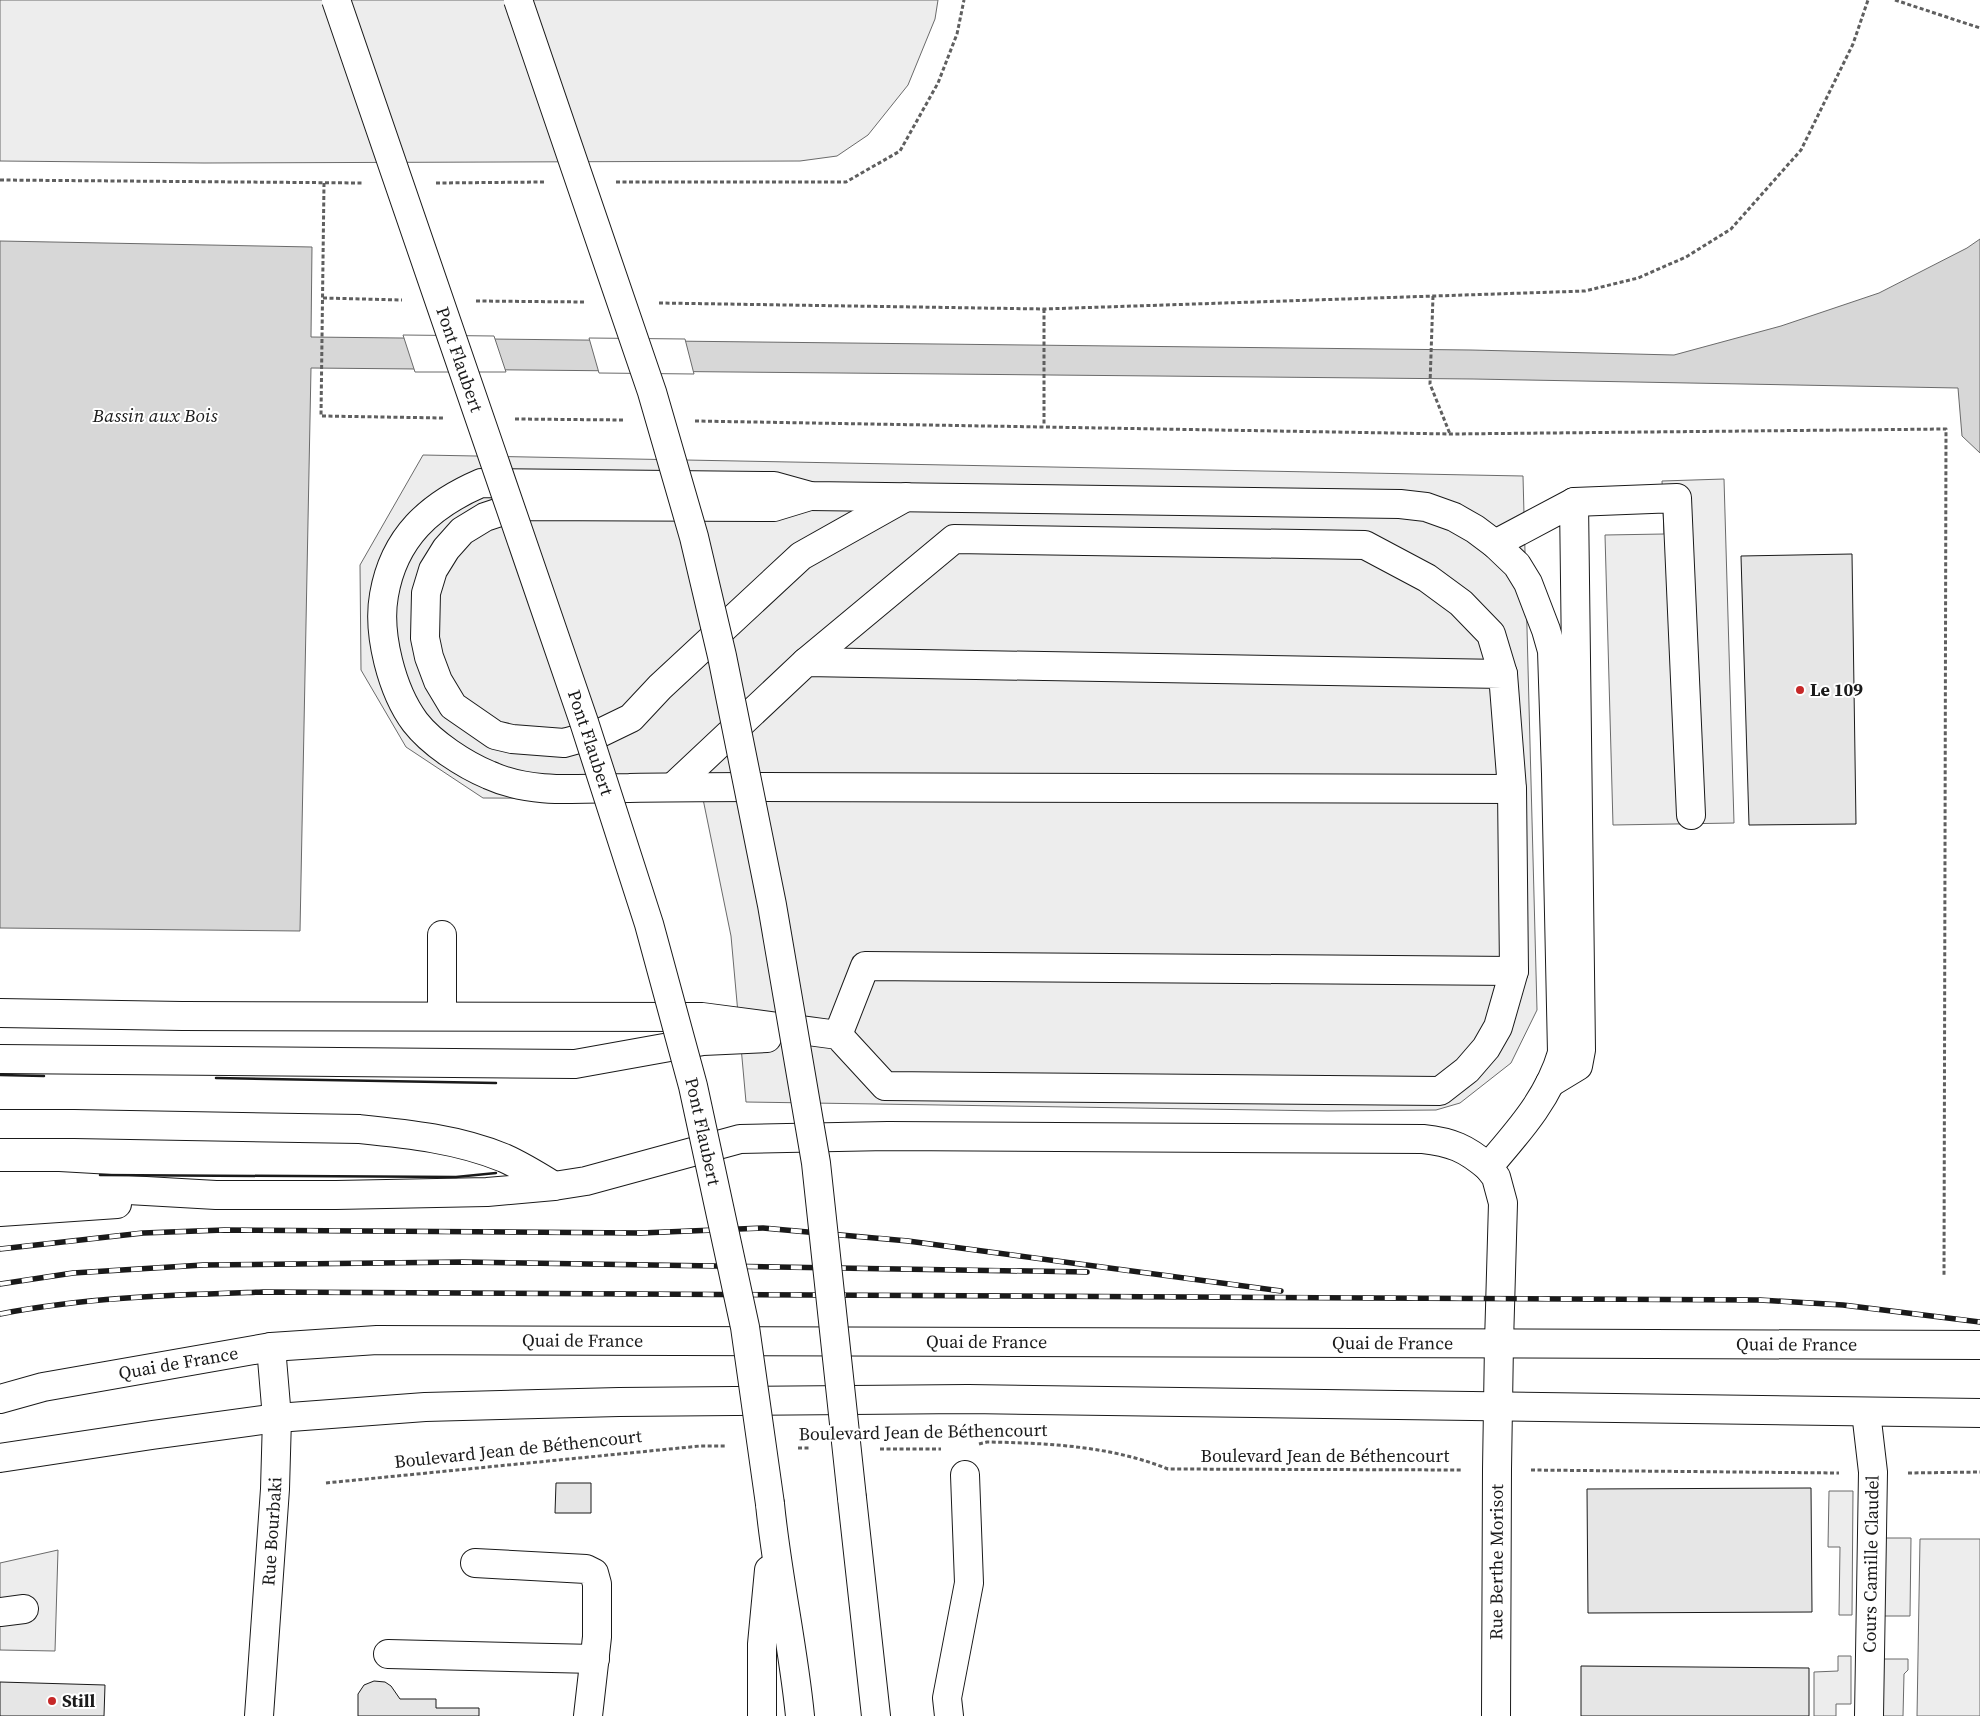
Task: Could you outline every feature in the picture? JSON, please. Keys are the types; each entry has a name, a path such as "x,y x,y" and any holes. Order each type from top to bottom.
{"main road":[{"name":"Pont Flaubert","path":"336,0 581,713 649,924 693,1086 745,1327 773,1536"},
{"path":"518,0 652,392 694,537 722,656 772,905 816,1163 876,1716"},
{"path":"0,1186 58,1186 216,1195 336,1196 468,1193 554,1186 586,1181 740,1139 888,1136 1423,1139 1442,1141 1460,1147 1488,1167 1534,1111 1550,1083 1562,1053 1552,651 1538,606 1528,583 1517,565 1495,544 1454,516 1426,507 1400,504 810,496 774,486 481,483 461,492 430,512 411,532 398,553 383,597 383,634 386,653 402,700 416,724 453,756 491,776 532,789 673,787 1512,789"},
{"path":"810,496 774,507 518,506 484,516 462,531 446,549 433,570 426,594 425,638 429,657 438,681 453,706 495,736 564,743 600,733 631,718 660,687 801,556 908,496"},
{"path":"1495,544 1574,502 1678,498 1691,815"},
{"path":"1550,1083 1578,1066 1581,1050 1574,502"},
{"path":"0,1013 182,1016 702,1017 838,1034 885,1086 1440,1091 1467,1070 1486,1048 1498,1027 1514,971 1512,789 1503,674 1490,634 1461,603 1427,578 1365,545 954,539 806,662 673,787"},
{"path":"806,662 1503,674"},
{"path":"442,935 442,1016"},
{"path":"838,1034 865,966 1514,971"},
{"path":"0,1059 575,1064 703,1041 838,1034"},
{"path":"0,1124 349,1129 406,1134 459,1143 504,1158 554,1186"},
{"name":"Rue Berthe Morisot","path":"1488,1167 1496,1177 1503,1203 1497,1408 1496,1716"},
{"path":"0,1212 216,1195"},
{"name":"Quai de France","path":"0,1399 43,1387 271,1347 377,1340 1980,1345"},
{"name":"Rue Bourbaki","path":"259,1716 275,1489 277,1418 271,1347"},
{"path":"0,1458 152,1434 277,1418 426,1406 968,1399 1497,1408 1980,1413"},
{"name":"Cours Camille Claudel","path":"1866,1412 1873,1472 1869,1716"},
{"path":"949,1716 947,1698 969,1583 966,1475"},
{"path":"762,1716 762,1644 773,1536"},
{"path":"773,1536 796,1672 800,1716"},
{"path":"475,1563 586,1569 594,1573 597,1584 597,1637 588,1716"},
{"path":"388,1654 595,1659"}],"path":[{"path":"610,182 846,182 900,151 938,83 957,34 964,0"},
{"path":"649,303 1044,309 1585,291 1638,278 1686,257 1731,229 1801,150 1853,44 1868,0"},
{"path":"1896,0 1980,28"},
{"path":"0,180 364,183"},
{"path":"433,183 551,182"},
{"path":"324,183 320,416 450,418"},
{"path":"1433,296 1430,384 1450,434"},
{"path":"323,298 412,300"},
{"path":"471,301 590,302"},
{"path":"1044,309 1044,426"},
{"path":"509,419 628,420"},
{"path":"688,421 1450,434 1946,429 1944,1276"},
{"name":"Boulevard Jean de Béthencourt","path":"972,1446 987,1442 1069,1446 1146,1460 1168,1469 1460,1470"},
{"name":"Boulevard Jean de Béthencourt","path":"326,1483 700,1446 729,1446"},
{"name":"Boulevard Jean de Béthencourt","path":"796,1448 816,1448"},
{"name":"Boulevard Jean de Béthencourt","path":"873,1449 946,1449"},
{"path":"1539,1470 1980,1472"}],"shaded area":[{"path":"0,0 938,0 935,19 908,85 868,135 837,156 800,161 204,163 0,161"},
{"path":"423,455 1523,476 1537,1010 1511,1063 1460,1103 1436,1110 1328,1111 746,1102 731,936 703,799 483,798 406,747 361,670 360,565"},
{"path":"1724,479 1734,823 1613,825 1605,535 1664,534 1662,481"},
{"path":"1829,1491 1853,1491 1852,1615 1839,1615 1840,1547 1828,1547"},
{"path":"1884,1538 1911,1538 1910,1616 1884,1616"},
{"path":"1920,1539 1980,1539 1980,1716 1917,1716"},
{"path":"58,1550 55,1651 0,1650 0,1563"},
{"path":"1838,1656 1851,1656 1851,1704 1836,1704 1836,1716 1814,1716 1814,1672 1838,1671"},
{"path":"1882,1659 1908,1659 1908,1670 1904,1674 1903,1716 1881,1716"}],"water":[{"name":"Bassin aux Bois","path":"1980,239 1980,453 1962,436 1958,388 1473,379 311,368 300,931 0,928 0,241 312,247 311,337 1471,350 1674,355 1781,326 1879,293 1967,248"}],"pier":[{"path":"403,335 494,336 506,372 415,372"},
{"path":"589,338 685,339 694,374 599,373"}],"building":[{"name":"Le 109","path":"1852,554 1856,824 1749,825 1741,556"},
{"path":"556,1483 591,1483 591,1513 555,1513"},
{"path":"1811,1488 1812,1612 1588,1613 1587,1489"},
{"path":"1581,1666 1809,1668 1809,1716 1581,1716"},
{"path":"374,1681 385,1682 391,1686 400,1699 436,1699 436,1708 479,1708 479,1716 358,1716 358,1694 364,1685"},
{"name":"Still","path":"0,1682 105,1685 104,1716 0,1716"}],"railway":[{"path":"0,1249 143,1233 224,1230 641,1233 763,1228 908,1241 1281,1291"},
{"path":"0,1284 73,1273 203,1265 462,1262 1087,1272"},
{"path":"0,1314 98,1300 263,1292 1760,1300 1843,1305 1980,1322"}],"wall":[{"path":"0,1075 44,1076"},
{"path":"216,1078 496,1083"},
{"path":"100,1175 456,1177 496,1173"}],"place":[{"name":"Le 109","path":"1800,690"},
{"name":"Still","path":"52,1701"}]}
